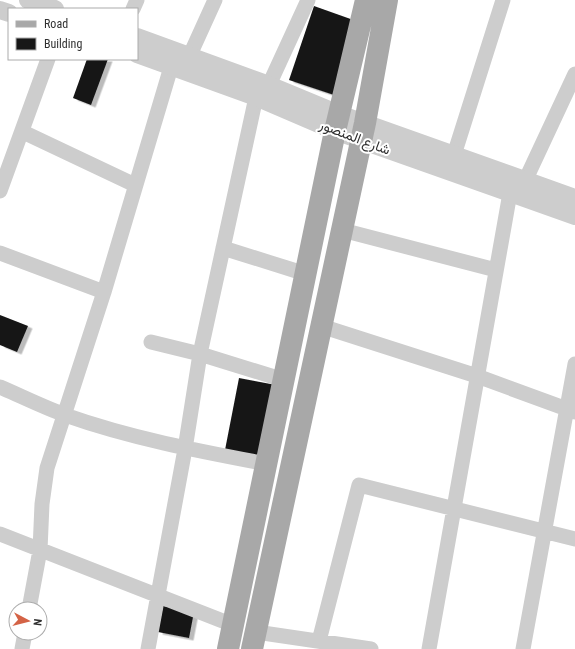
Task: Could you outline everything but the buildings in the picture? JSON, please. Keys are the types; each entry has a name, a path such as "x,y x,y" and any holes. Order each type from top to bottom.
{"main road":[{"path":"228,649 337,122 366,0"},
{"path":"254,641 363,132 387,0"}],"street":[{"path":"28,0 50,6"},
{"path":"30,601 40,550 44,484 64,414 104,292 135,184 179,57 215,0"},
{"path":"148,649 185,449 200,354 256,97 269,85 308,0"},
{"path":"454,155 503,0"},
{"name":"شارع المنصور","path":"138,37 256,97 337,122 510,193 575,216"},
{"name":"شارع المنصور","path":"138,54 179,57 269,85 337,122"},
{"path":"0,191 23,132 48,60"},
{"path":"525,181 575,74"},
{"path":"23,132 135,184"},
{"name":"شارع المنصور","path":"363,132 454,155 575,198"},
{"path":"429,649 510,193"},
{"path":"342,230 496,270"},
{"path":"223,248 306,274"},
{"path":"0,253 104,292"},
{"path":"321,326 477,376 571,410"},
{"path":"151,342 200,354 284,380"},
{"path":"523,649 545,531 571,410 575,364"},
{"path":"0,386 64,414 129,434 185,449 267,464"},
{"path":"319,642 359,485 575,539"},
{"path":"0,534 234,625"},
{"path":"240,591 264,595"},
{"path":"254,641 319,642 372,649"}]}
